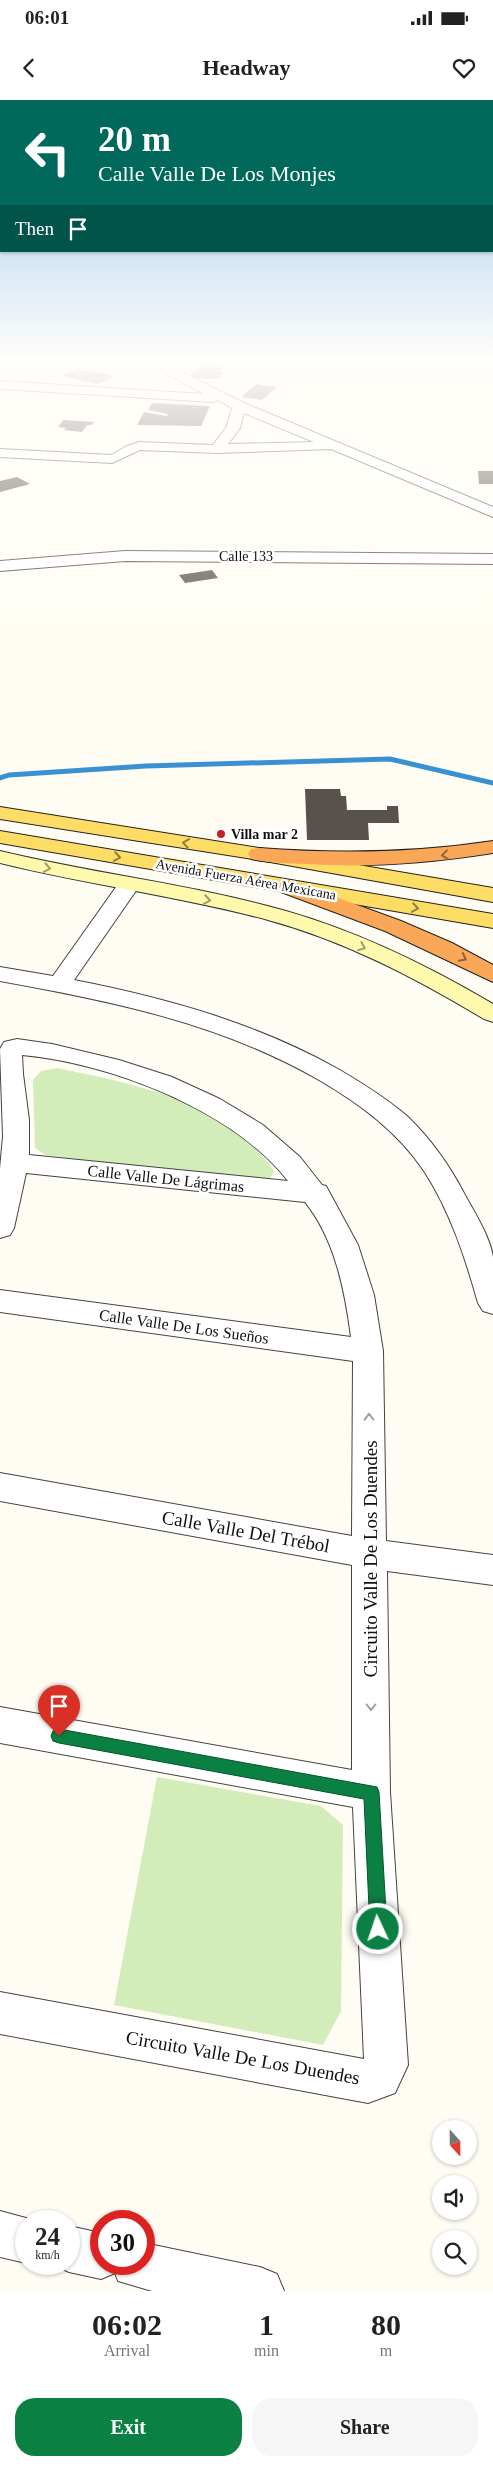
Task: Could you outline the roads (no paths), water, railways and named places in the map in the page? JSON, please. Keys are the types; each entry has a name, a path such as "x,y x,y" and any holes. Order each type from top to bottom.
{"highway":[{"path":"259,854 325,860 391,860 493,847"},
{"path":"288,887 392,924 442,947 493,975"}],"main road":[{"name":"Avenida Fuerza Aérea Mexicana","path":"0,813 259,854 493,895"},
{"name":"Avenida Fuerza Aérea Mexicana","path":"0,837 493,921"}],"street":[{"path":"372,461 493,512"},
{"name":"Calle 133","path":"0,566 125,556 493,559"},
{"path":"0,857 129,885 244,906 331,934 428,977 493,1014"},
{"path":"59,984 129,885"},
{"path":"0,974 59,984 170,1008 232,1027 280,1047 364,1096 399,1124 434,1166 461,1210 480,1256 493,1303"},
{"name":"Circuito Valle De Los Duendes","path":"0,1228 16,1163 16,1118 8,1057 13,1048 17,1047 72,1057 135,1072 174,1086 234,1118 272,1144 298,1170 316,1194 343,1240 358,1285 366,1318 368,1351 371,1554 371,1792 386,2065 380,2078 368,2081 0,2013"},
{"name":"Calle Valle De Lágrimas","path":"16,1163 316,1194"},
{"name":"Calle Valle De Los Sueños","path":"0,1300 368,1351"},
{"name":"Calle Valle Del Trébol","path":"0,1487 371,1554 493,1570"},
{"path":"0,1725 371,1792"},
{"path":"0,2234 15,2237"},
{"path":"155,2268 260,2291"}],"waterway":[{"path":"0,778 9,775 146,766 390,759 493,783"}],"place":[{"name":"Villa mar 2","path":"221,834"}]}
